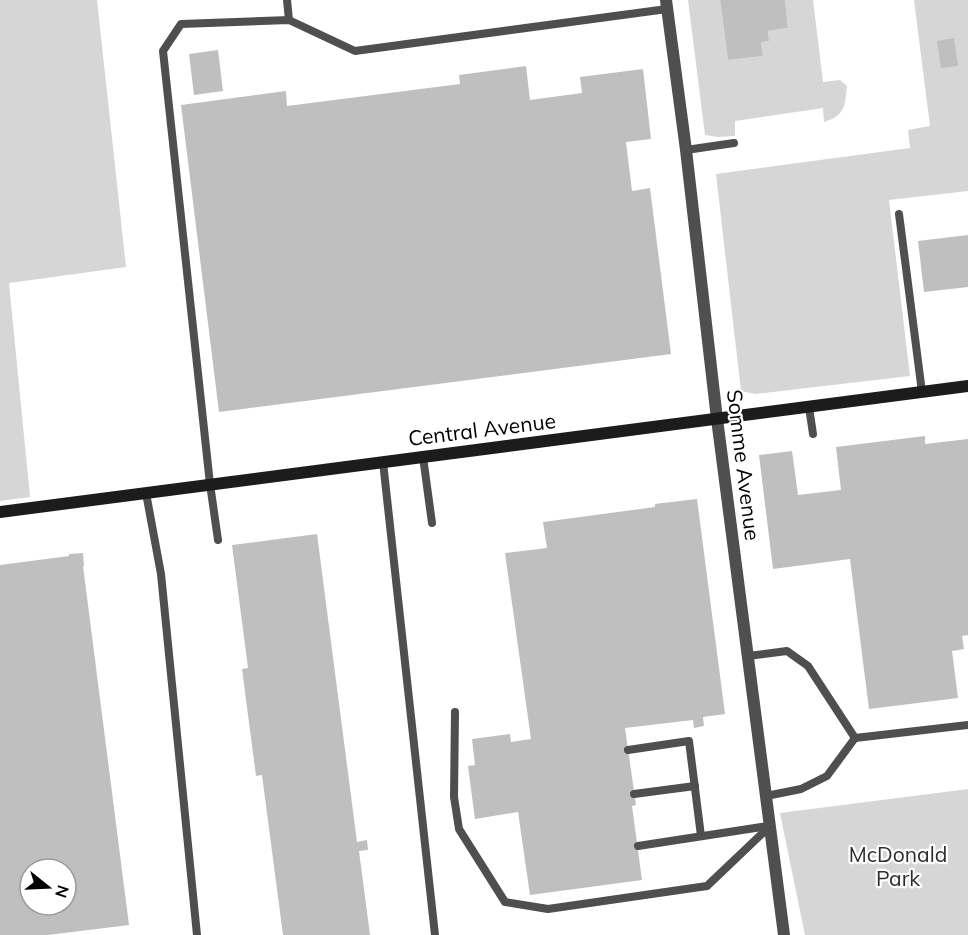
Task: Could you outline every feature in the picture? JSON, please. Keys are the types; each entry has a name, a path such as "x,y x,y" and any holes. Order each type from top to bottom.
{"street":[{"name":"Somme Avenue","path":"667,5 717,419 784,935"},
{"name":"Central Avenue","path":"0,512 968,386"}],"lane":[{"path":"287,0 289,20"},
{"path":"218,540 163,51 181,24 289,20 355,51 667,5"},
{"path":"686,150 734,143"},
{"path":"899,214 922,392"},
{"path":"809,407 813,434"},
{"path":"423,457 432,523"},
{"path":"383,462 435,935"},
{"path":"146,493 161,574 197,935"},
{"path":"748,656 787,651 808,666 855,738"},
{"path":"455,712 454,796 459,829 505,902 548,909 707,886 770,826"},
{"path":"766,796 801,789 827,776 855,738 968,725"},
{"path":"628,750 689,741 701,837"},
{"path":"634,794 695,786"},
{"path":"638,846 770,826"}],"green space":[{"path":"0,0 97,0 126,267 9,283 30,497 0,501"},
{"path":"688,0 720,0 728,60 763,56 761,42 769,41 768,31 788,28 785,0 813,0 823,82 840,80 847,86 843,109 836,117 824,122 823,108 735,121 735,136 705,135"},
{"path":"914,0 968,0 968,191 889,200 910,376 755,394 741,391 716,174 910,148 908,130 930,126"},
{"name":"McDonald Park","path":"968,789 968,935 805,935 780,813"}],"building":[{"path":"720,0 785,0 788,28 768,31 769,41 761,42 763,56 728,60"},
{"path":"954,38 958,66 941,68 937,41"},
{"path":"218,50 223,91 194,95 189,54"},
{"path":"526,66 530,100 582,93 580,77 643,69 651,139 626,142 632,191 650,188 671,354 219,412 181,105 286,91 287,106 460,84 459,75"},
{"path":"968,235 968,287 924,292 918,241"},
{"path":"925,436 925,444 968,439 968,635 962,636 964,649 952,651 958,698 869,709 850,559 773,569 759,455 792,451 798,495 841,490 836,447"},
{"path":"697,499 725,714 703,717 704,726 694,728 693,720 625,728 636,805 632,806 642,880 530,895 518,812 475,819 468,766 475,765 472,739 510,734 511,742 531,739 505,553 547,548 543,522"},
{"path":"317,534 357,842 367,840 368,850 359,851 370,935 283,935 262,775 256,776 242,669 248,668 232,545"},
{"path":"83,553 129,925 48,935 0,935 0,565 69,556 69,554"}]}
